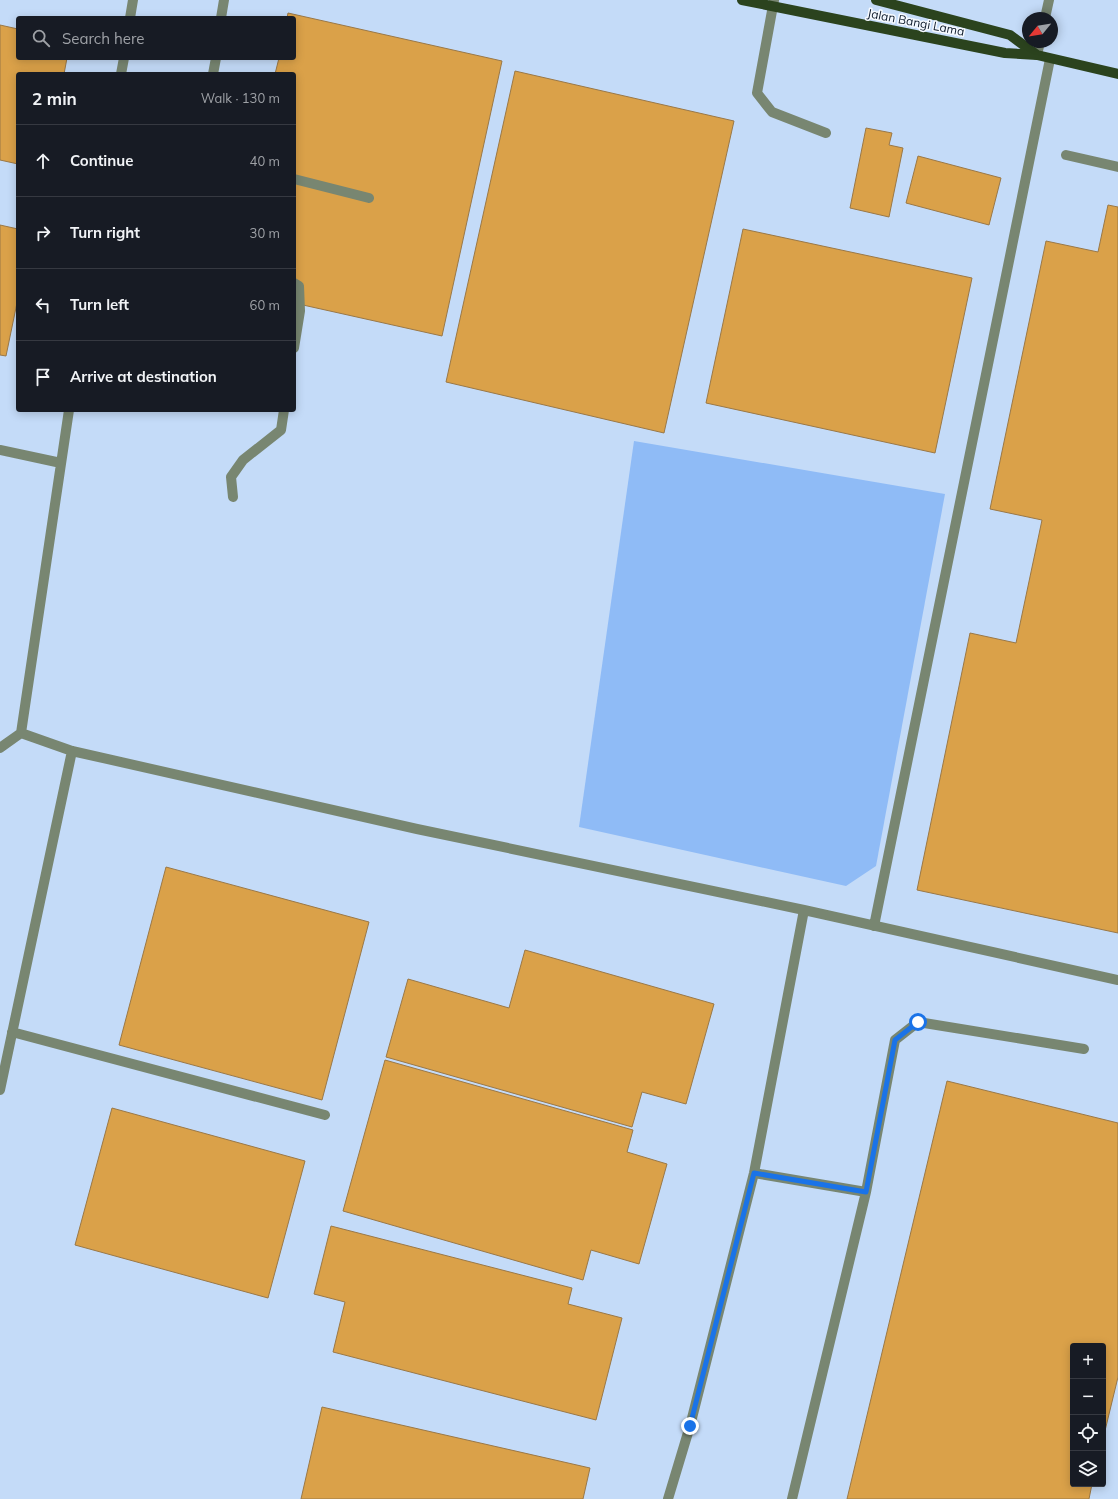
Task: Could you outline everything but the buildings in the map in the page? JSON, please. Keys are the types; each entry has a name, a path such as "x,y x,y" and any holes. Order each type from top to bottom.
{"main road":[{"name":"Jalan Bangi Lama","path":"742,0 773,3 1005,53 1038,55 1118,74"},
{"name":"Jalan Bangi Lama","path":"876,0 1010,35 1038,55"}],"street":[{"path":"130,16 133,0"},
{"path":"221,16 224,0"},
{"path":"1046,12 1049,0"},
{"path":"773,3 757,93 772,112 826,133"},
{"path":"1038,55 1039,48"},
{"path":"874,926 1050,59"},
{"path":"121,72 124,60"},
{"path":"214,72 216,60"},
{"path":"1066,155 1118,167"},
{"path":"296,180 369,198"},
{"path":"296,284 299,286 300,311 296,336"},
{"path":"0,748 21,733 69,412"},
{"path":"233,497 231,477 244,460 281,430 284,412"},
{"path":"0,450 61,463"},
{"path":"21,733 72,751 417,829 804,910 1118,980"},
{"path":"0,1090 72,751"},
{"path":"668,1499 690,1426 754,1173 804,910"},
{"path":"792,1499 866,1192 895,1040 918,1022 1084,1049"},
{"path":"12,1032 325,1115"},
{"path":"754,1173 866,1192"}],"shaded area":[{"path":"634,441 945,494 876,866 846,886 579,827"}],"route":[{"path":"690,1426 754,1173 866,1192 895,1040 918,1022"}]}
